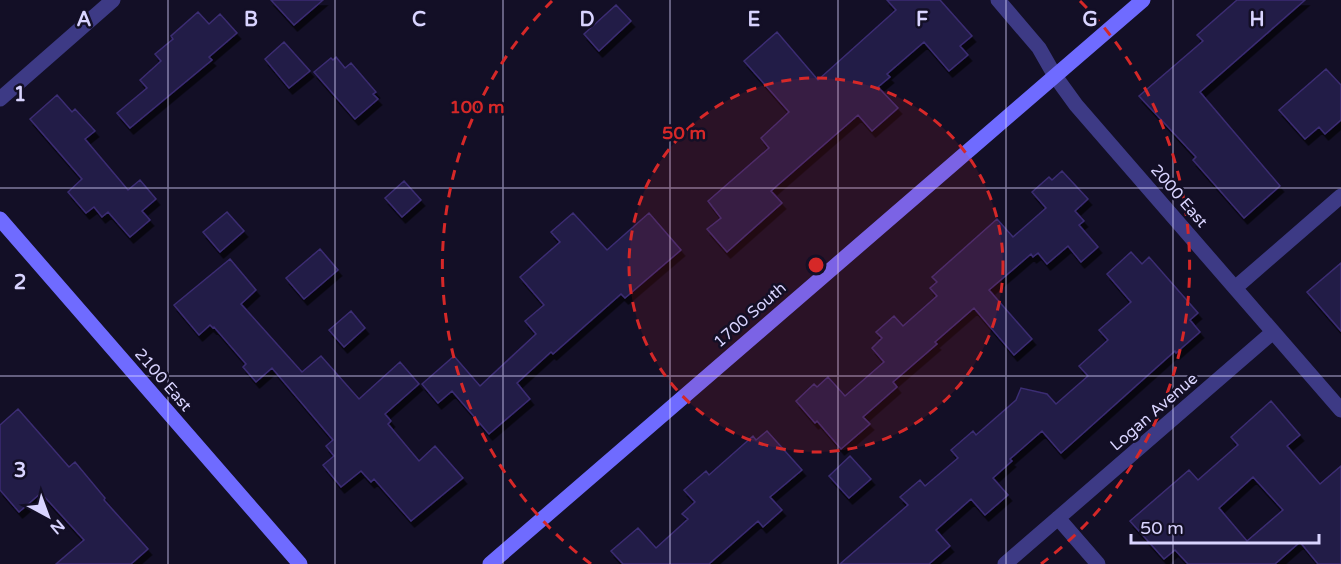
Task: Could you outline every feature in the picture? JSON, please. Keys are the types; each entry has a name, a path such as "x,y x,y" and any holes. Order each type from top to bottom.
{"street":[{"path":"0,99 113,0"},
{"name":"2000 East","path":"998,0 1039,48 1055,76 1076,105 1341,410"},
{"name":"1700 South","path":"490,564 1143,0"},
{"path":"1235,288 1341,196"},
{"name":"2100 East","path":"0,219 300,564"},
{"name":"Logan Avenue","path":"1005,564 1273,332"},
{"path":"1058,518 1098,564"}],"building":[{"path":"271,0 323,0 294,25"},
{"path":"887,0 940,0 972,36 960,46 968,55 949,71 924,42 887,74 890,77 878,87 898,108 872,131 858,115 771,191 782,203 727,252 707,229 721,218 708,201 769,148 761,138 789,112 744,61 777,32 818,80 896,10"},
{"path":"1237,0 1305,0 1200,92 1280,186 1244,218 1193,160 1196,157 1139,96 1203,41 1197,35"},
{"path":"616,5 631,21 599,51 584,34"},
{"path":"198,12 209,24 220,14 237,33 209,57 212,60 130,128 117,113 147,88 140,80 161,61 155,54 173,39 171,36"},
{"path":"284,42 310,71 289,88 265,59"},
{"path":"336,57 345,68 351,63 376,92 373,94 378,99 355,119 314,72 331,58 333,60"},
{"path":"1326,69 1341,85 1341,120 1325,134 1319,127 1305,139 1279,110"},
{"path":"57,95 72,112 75,109 95,131 85,139 128,190 140,180 156,199 142,211 150,220 130,237 108,212 102,217 94,207 86,213 68,192 82,179 30,119"},
{"path":"1062,171 1088,199 1075,211 1084,221 1079,225 1098,247 1081,262 1068,246 1047,264 1038,253 1033,257 1031,254 989,290 1032,339 1014,355 974,308 893,382 897,387 863,417 870,424 841,449 796,401 814,384 817,387 828,377 845,396 884,362 872,348 882,338 876,332 894,316 903,326 937,296 930,288 937,282 932,277 997,219 1013,237 1046,208 1032,192 1049,177 1052,180"},
{"path":"404,181 421,200 402,217 385,198"},
{"path":"227,212 244,231 220,252 203,232"},
{"path":"573,213 607,250 649,213 681,250 625,298 621,294 517,383 530,399 489,434 452,391 438,403 422,384 454,356 480,386 536,334 525,321 544,305 520,277 560,242 551,232"},
{"path":"320,249 338,270 304,299 286,278"},
{"path":"1131,252 1142,264 1149,257 1198,313 1190,320 1200,332 1176,353 1175,351 1061,453 1042,431 1010,459 1012,461 993,478 1008,495 985,515 971,499 936,530 950,546 929,564 840,564 908,505 900,497 920,480 925,486 958,458 951,450 973,431 976,435 1016,400 1021,388 1047,394 1056,404 1088,376 1079,366 1108,340 1099,330 1131,302 1107,274"},
{"path":"230,259 256,290 241,304 302,372 321,356 359,399 400,362 419,384 385,414 391,421 388,424 419,461 435,446 463,478 411,521 374,479 371,482 361,471 341,487 323,465 334,456 326,446 333,440 272,368 256,382 243,367 246,364 214,327 210,325 199,335 174,305"},
{"path":"1341,263 1341,331 1307,292"},
{"path":"351,311 365,328 344,347 329,330"},
{"path":"1271,401 1300,435 1287,446 1320,484 1341,466 1341,564 1318,564 1300,542 1275,564 1188,564 1175,550 1164,559 1130,521 1189,470 1198,480 1238,445 1231,437","holes":["1253,477 1283,510 1247,541 1219,508"]},
{"path":"18,409 69,467 75,462 105,498 104,500 148,549 131,564 56,564 84,540 41,493 19,512 0,490 0,425"},
{"path":"767,431 802,470 770,497 782,510 763,527 758,521 709,564 623,564 611,551 638,528 656,548 688,519 682,514 695,502 684,490 706,471 709,475 753,436 756,440"},
{"path":"850,456 871,479 849,498 829,476"}]}
